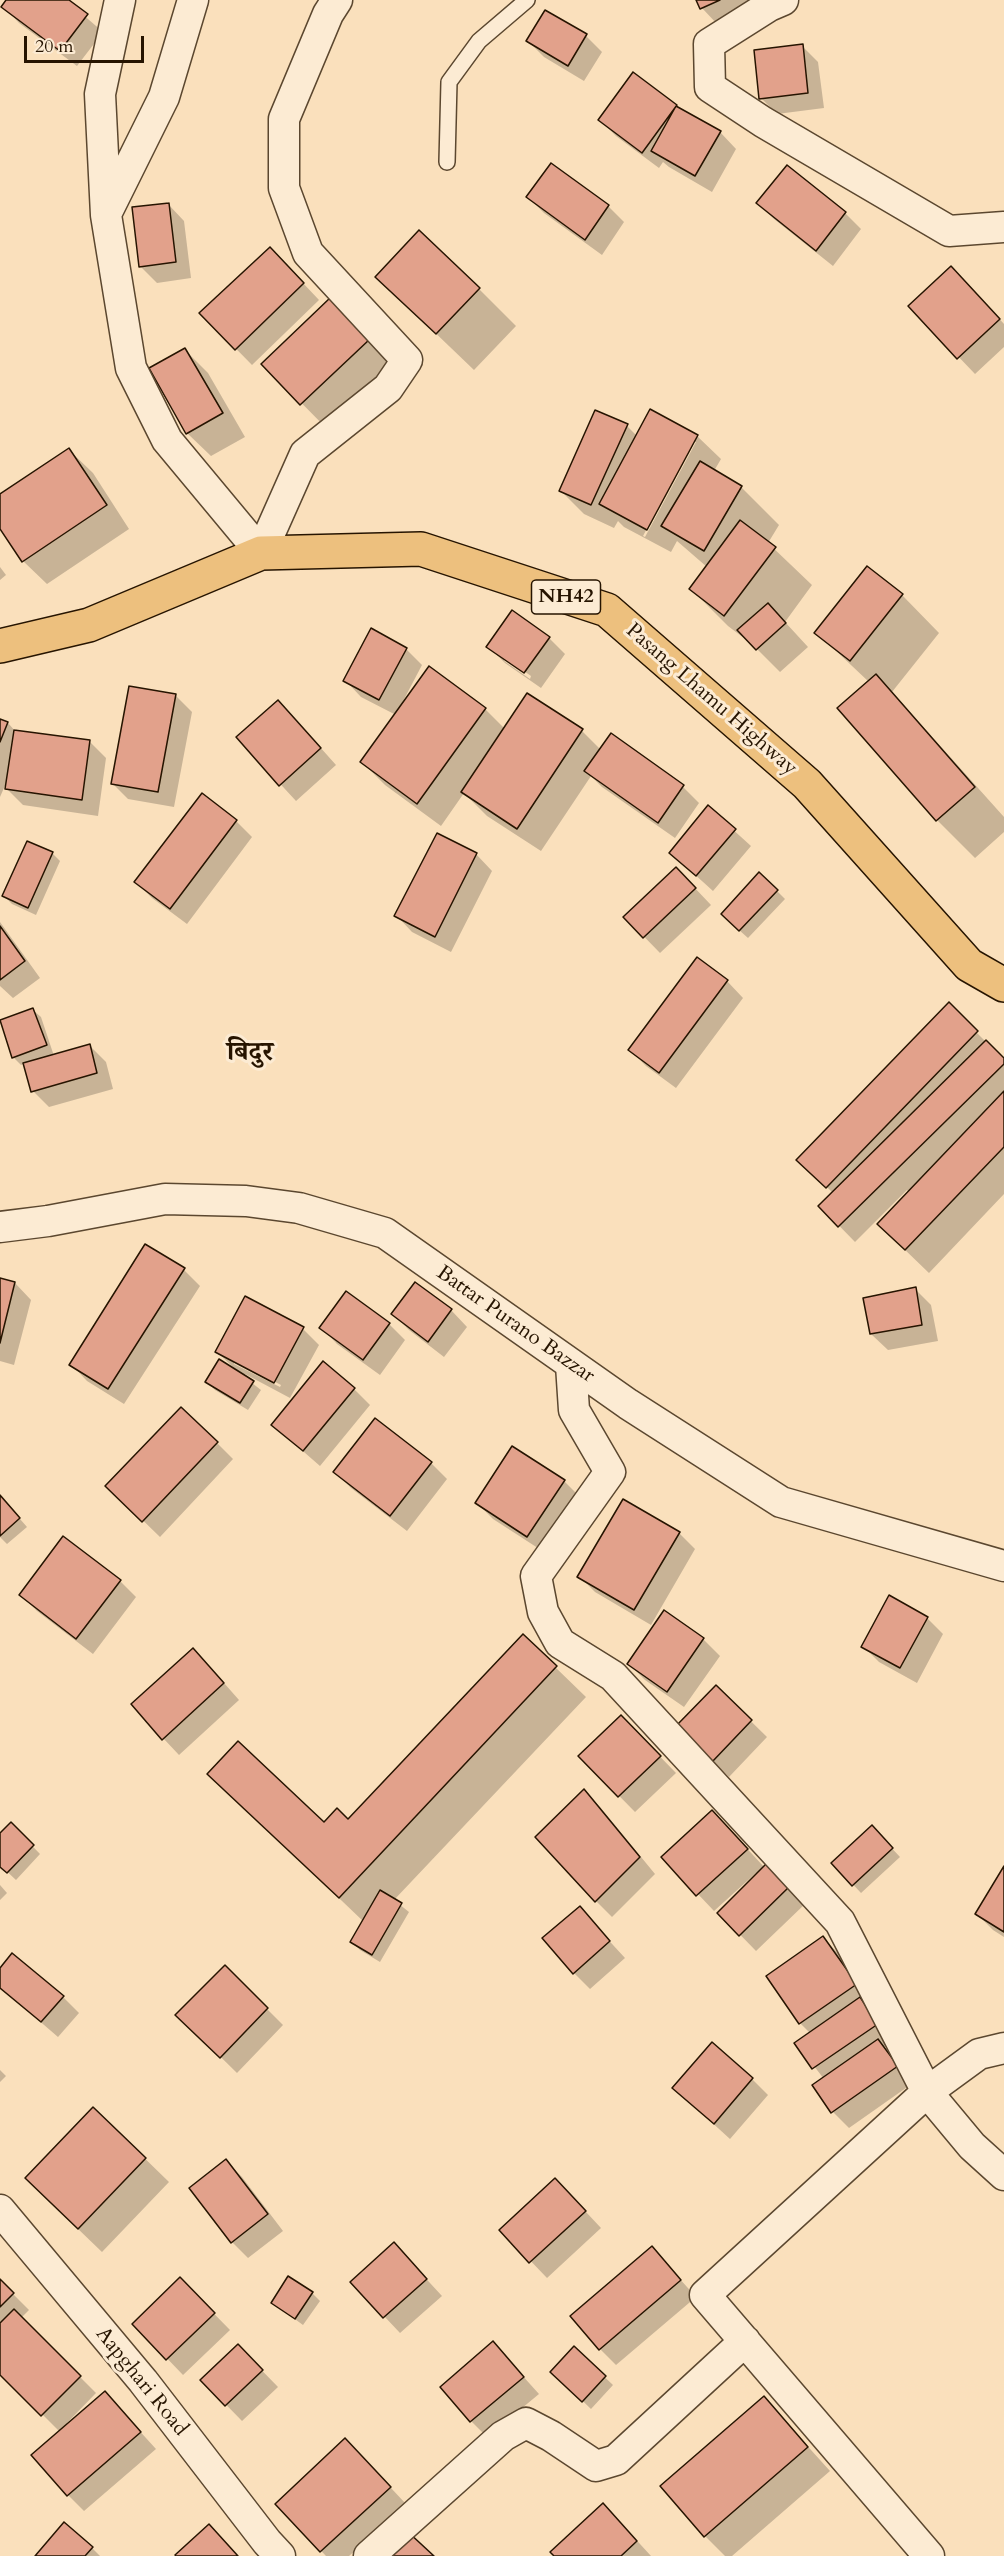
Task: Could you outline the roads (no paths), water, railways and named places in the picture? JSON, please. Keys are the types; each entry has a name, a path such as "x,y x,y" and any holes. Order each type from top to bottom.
{"main road":[{"name":"Pasang Lhamu Highway","path":"0,646 89,625 261,553 421,549 607,610 807,784 969,965 1004,985"}],"street":[{"path":"120,0 100,94 106,215 131,368 167,440 261,553 305,454 388,388 407,360 308,254 284,188 284,119 327,14 338,0"},
{"path":"106,215 164,97 193,0"},
{"path":"783,0 769,6 709,44 710,87 763,122 948,231 1004,227"},
{"name":"Battar Purano Bazzar","path":"0,1227 48,1221 165,1199 246,1201 300,1208 385,1233 571,1365 780,1502 1004,1566"},
{"path":"571,1365 574,1410 610,1472 536,1576 543,1612 560,1643 614,1676 840,1922 927,2092 972,2146 1004,2175"},
{"path":"929,2556 705,2295 927,2092 979,2054 1004,2048"},
{"name":"Aapghari Road","path":"0,2210 143,2381 280,2556"},
{"path":"369,2556 502,2436 526,2423 551,2436 596,2466 616,2460 745,2341"}],"lane":[{"path":"447,162 449,82 479,41 527,0"}],"district":[{"name":"बिदुर","path":"250,1054"}]}
